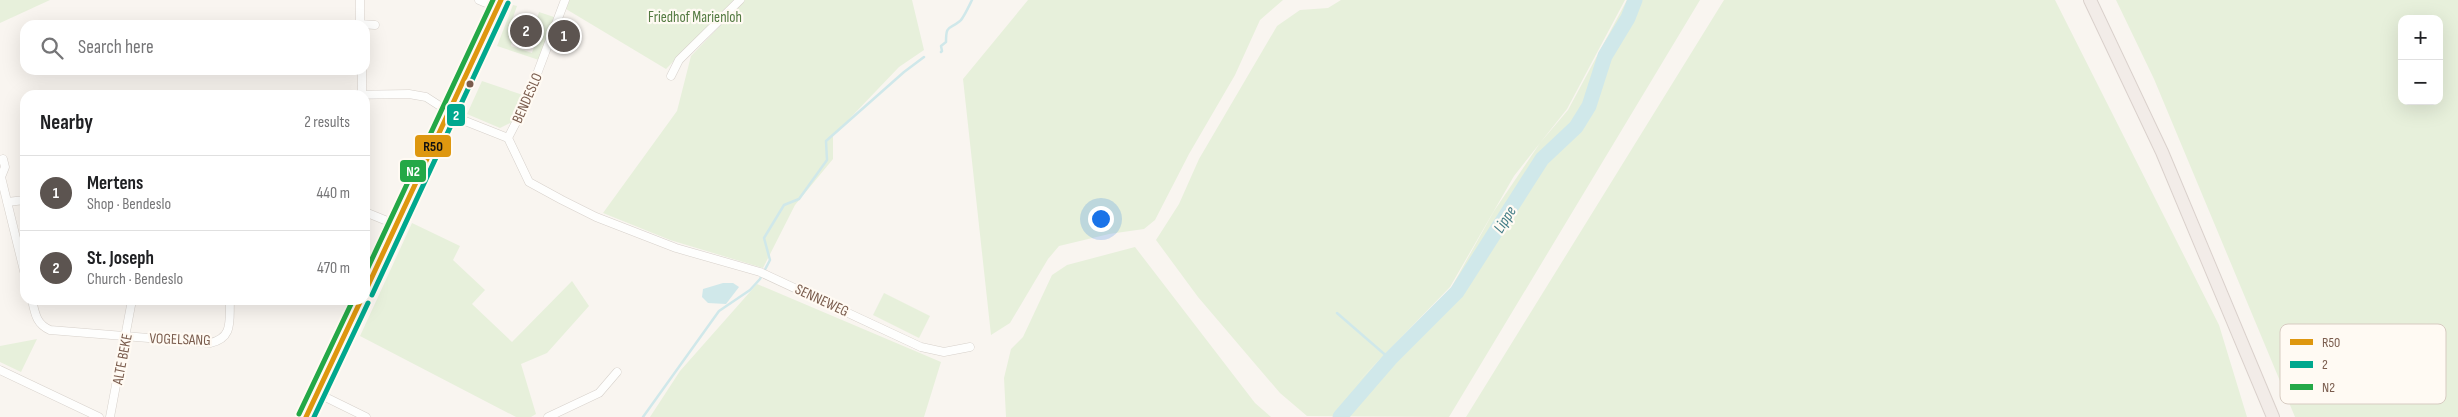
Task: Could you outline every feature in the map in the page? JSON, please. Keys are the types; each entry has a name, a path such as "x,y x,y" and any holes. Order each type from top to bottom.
{"highway":[{"path":"2090,0 2162,152 2273,417"}],"street":[{"path":"360,0 360,20"},
{"path":"370,281 499,4 479,0"},
{"name":"BENDESLO","path":"508,138 526,103 565,0"},
{"path":"671,76 679,60 740,0"},
{"path":"370,25 375,25"},
{"path":"362,75 362,90"},
{"path":"370,94 409,94 426,98 460,119 508,138"},
{"name":"SENNEWEG","path":"508,138 529,182 562,200 614,224 676,248 764,274 921,347 944,352 970,347"},
{"path":"3,159 5,167 1,177 20,241"},
{"path":"7,202 20,201"},
{"path":"370,214 396,225"},
{"name":"VOGELSANG","path":"33,305 37,320 42,326 50,330 210,343 221,340 228,333 230,305"},
{"name":"ALTE BEKE","path":"110,417 131,305"},
{"path":"306,417 359,305"},
{"path":"0,370 99,417"},
{"path":"548,417 599,393 617,372"},
{"path":"317,393 366,417"}],"green space":[{"path":"0,0 50,0 0,23"},
{"name":"Friedhof Marienloh","path":"569,0 734,0 666,69 566,9"},
{"path":"745,0 912,0 924,50 899,67 833,136 833,159 795,205 763,268 670,240 603,213 677,111 691,56"},
{"path":"1028,0 1283,0 1260,20 1235,75 1189,154 1155,220 1144,229 1109,234 1059,246 1048,259 1010,323 991,335 963,79"},
{"path":"1341,0 1625,0 1567,109 1540,143 1568,110 1627,0 1700,0 1449,417 1307,416 1280,393 1198,297 1156,240 1179,204 1199,159 1277,26 1300,10 1328,8","holes":["1540,143 1494,211 1451,288 1353,387 1450,287 1514,176"]},
{"path":"1724,0 2055,0 2219,325 2247,417 1466,417"},
{"path":"2116,0 2458,0 2458,417 2295,417 2290,404 2446,404 2446,324 2280,324 2280,381 2154,79"},
{"path":"513,5 517,6 510,26 513,27 509,39 512,41 511,46 532,53 540,27 535,25 539,12 554,17 539,60 497,46"},
{"path":"482,81 523,95 512,122 500,128 467,114"},
{"path":"412,223 460,246 453,260 485,290 472,304 512,342 572,281 589,306 547,353 521,364 536,414 531,417 516,417 360,336"},
{"path":"1135,247 1255,403 1271,417 1006,417 1004,378 1011,349 1023,337 1052,275 1067,265"},
{"path":"757,284 941,362 924,417 650,417 680,371"},
{"path":"884,293 930,316 919,338 873,315"},
{"path":"37,339 21,372 0,362 0,346"}],"water":[{"path":"723,283 733,283 739,287 726,304 708,303 702,297 703,289"}],"waterway":[{"path":"941,52 941,46 946,42 949,28 961,20 972,0"},
{"name":"Lippe","path":"1340,417 1390,359 1457,292 1542,159 1576,127 1589,106 1605,56 1628,18 1635,0"},
{"path":"643,417 719,311 750,290 760,279 770,260 764,238 784,205 799,199 827,160 826,141 904,72 924,57"},
{"path":"1337,313 1390,359"}],"transit line":[{"name":"N2","path":"370,263 493,0"},
{"name":"R50","path":"370,281 501,0"},
{"name":"2","path":"372,295 508,3"},
{"name":"N2","path":"299,414 351,305"},
{"name":"R50","path":"306,417 359,305"},
{"name":"2","path":"314,417 367,305"}],"place":[{"name":"St. Joseph","path":"526,31"},
{"name":"Mertens","path":"564,36"}]}
